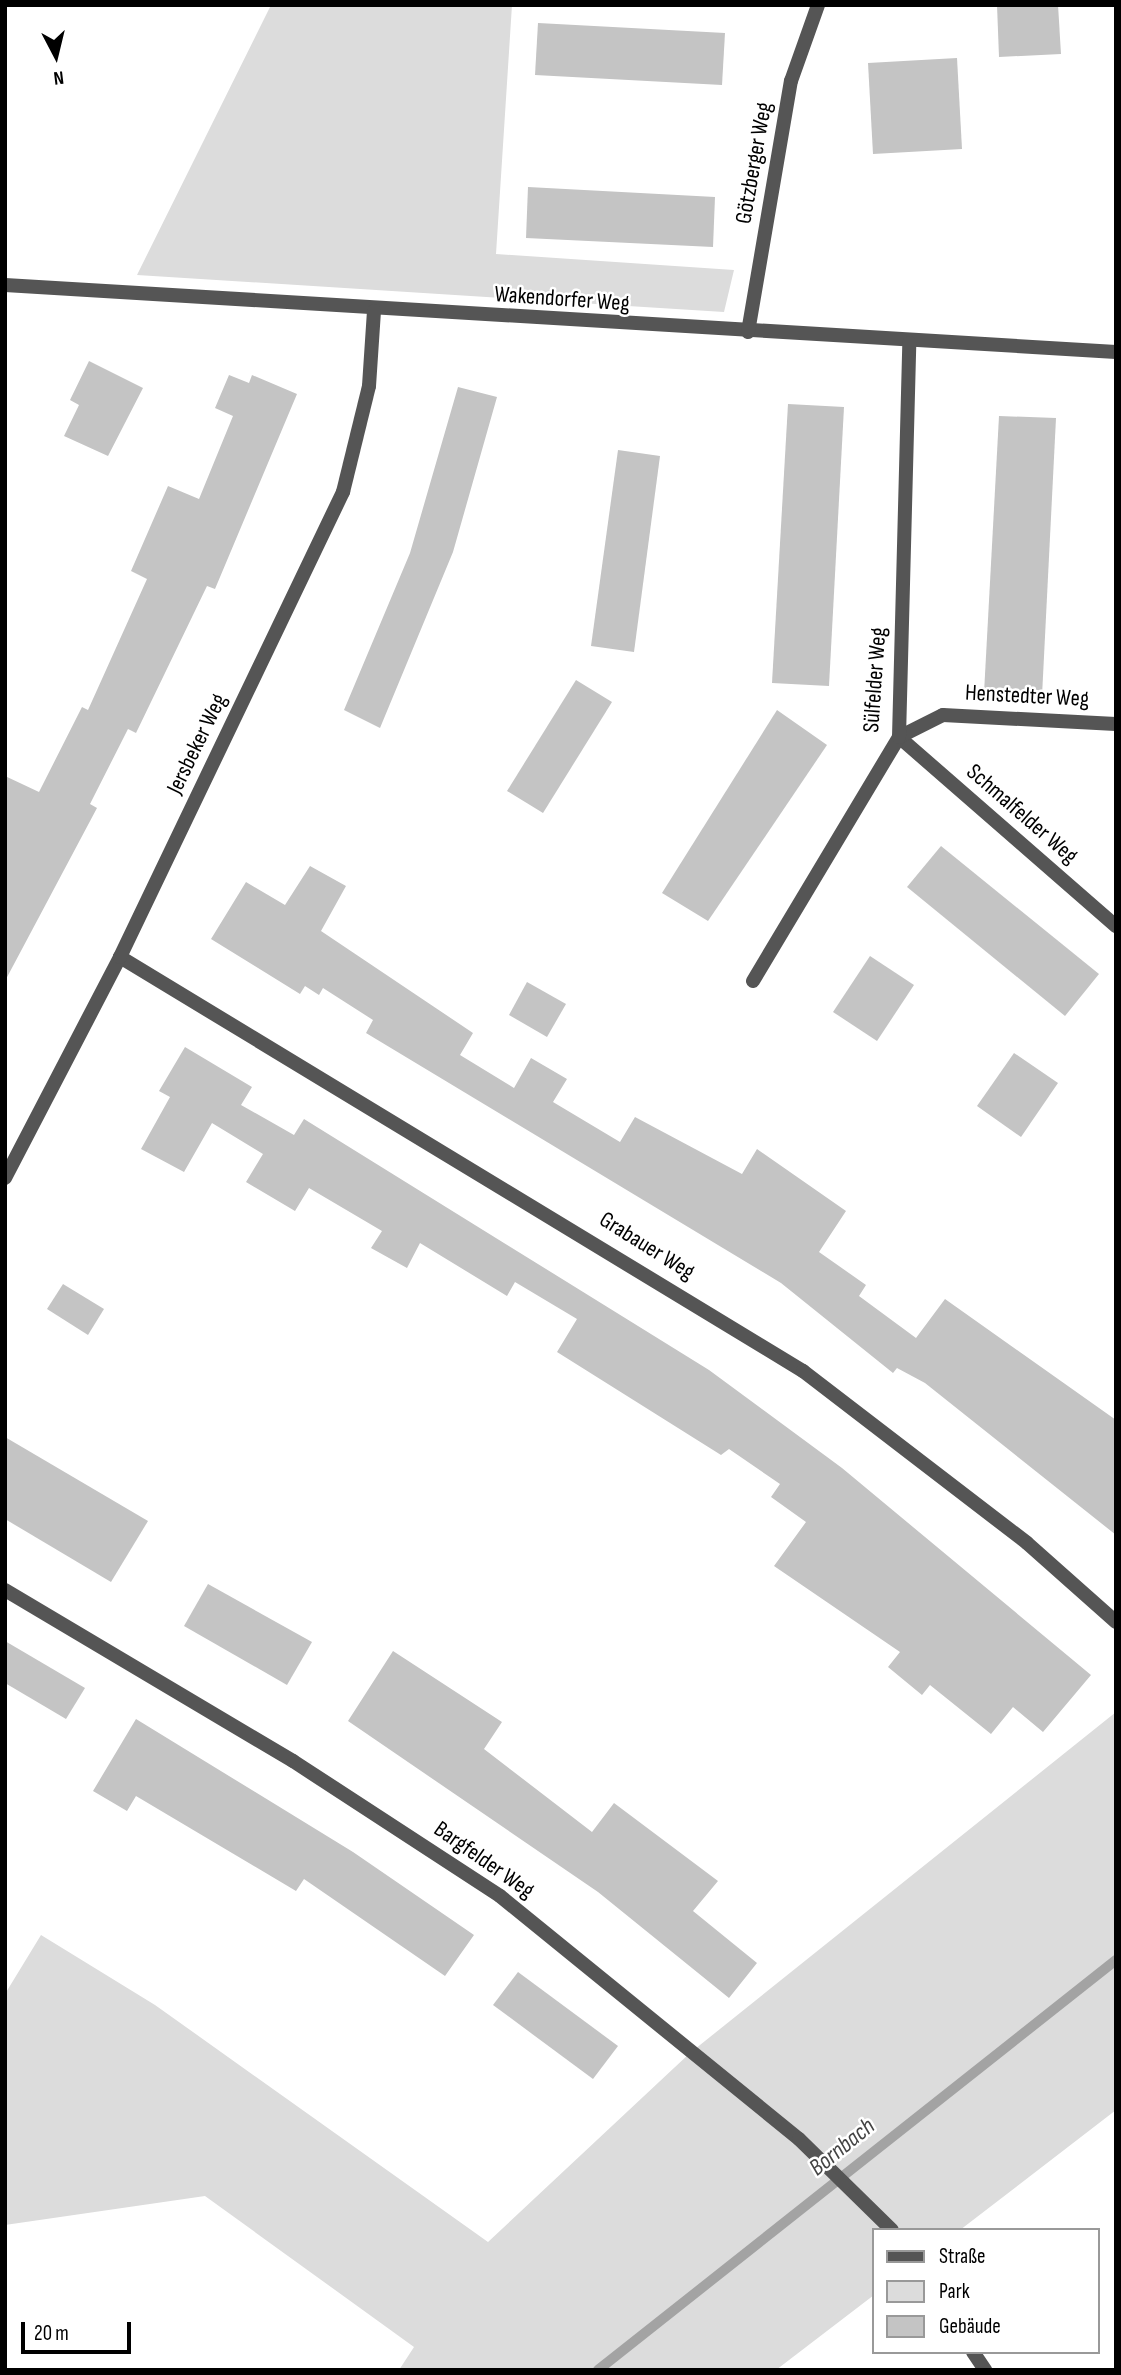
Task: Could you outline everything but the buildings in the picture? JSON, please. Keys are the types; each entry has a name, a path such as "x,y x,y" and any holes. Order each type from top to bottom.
{"street":[{"name":"Götzberger Weg","path":"748,332 791,81 818,5"},
{"name":"Wakendorfer Weg","path":"5,285 374,311 909,343 1116,352"},
{"name":"Jersbeker Weg","path":"5,1178 120,957 343,492 369,386 374,311"},
{"name":"Sülfelder Weg","path":"753,982 899,737 909,343"},
{"name":"Henstedter Weg","path":"899,737 943,715 1116,724"},
{"name":"Schmalfelder Weg","path":"899,737 1116,926"},
{"name":"Grabauer Weg","path":"120,957 803,1371 1027,1543 1116,1622"},
{"name":"Bargfelder Weg","path":"5,1590 293,1761 500,1896 822,2160 890,2228"},
{"path":"974,2354 985,2370"}],"green space":[{"path":"271,5 512,5 496,254 734,270 724,312 137,275"},
{"path":"1116,1712 1116,2110 963,2228 872,2228 872,2297 776,2370 399,2370 414,2347 205,2196 5,2225 5,1994 41,1935 155,2005 488,2242 690,2053"}],"waterway":[{"name":"Bornbach","path":"598,2370 1116,1960"}]}
